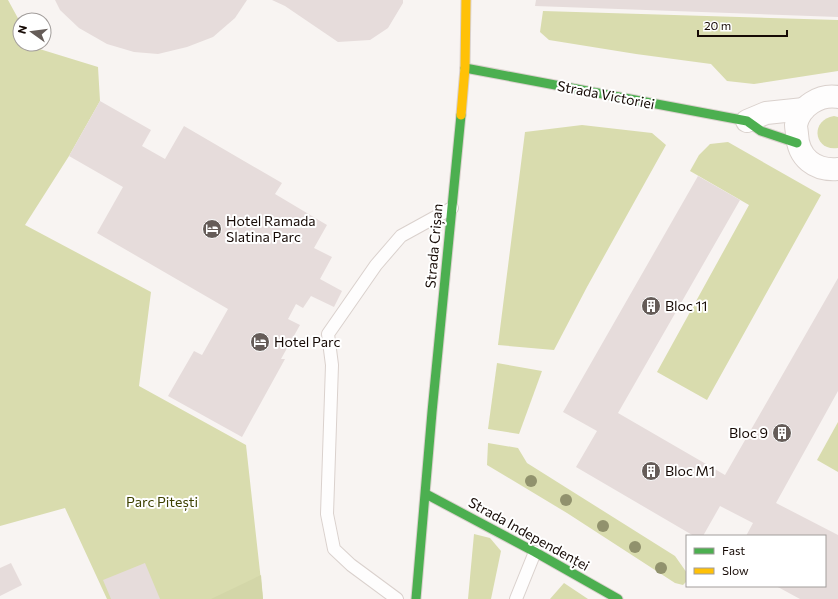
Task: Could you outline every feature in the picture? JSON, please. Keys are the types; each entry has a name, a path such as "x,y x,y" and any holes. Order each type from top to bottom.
{"main road":[{"name":"Strada Crișan","path":"416,599 432,412 465,68 466,0"},
{"name":"Strada Victoriei","path":"465,68 747,121 761,132 797,143"},
{"name":"Strada Independenței","path":"426,494 535,552 618,599"}],"street":[{"path":"835,172 815,166 803,156 797,143 796,125 804,109 816,100 831,96 838,97"},
{"path":"747,121 766,113 804,109"}],"lane":[{"path":"397,599 351,565 334,549 327,514 332,365 328,334 376,265 401,236 452,208"},
{"path":"516,599 535,552"}],"green space":[{"name":"Parc Pitești","path":"0,0 8,0 15,12 12,12 12,52 49,52 98,67 100,101 69,156 25,225 151,292 139,386 246,445 263,599 107,599 65,508 0,526"},
{"path":"543,11 838,20 838,71 754,84 727,81 711,64 549,40 540,32"},
{"path":"834,116 838,117 838,148 830,148 820,141 818,129 821,123"},
{"path":"582,125 652,133 666,145 587,287 554,350 498,345 525,132"},
{"path":"728,142 821,195 707,400 657,372 749,205 690,171 699,155 710,144"},
{"path":"497,363 542,371 519,434 488,429"},
{"path":"838,422 838,472 817,460"},
{"path":"488,443 518,448 527,463 675,556 686,572 686,582 683,585 675,583 567,513 487,465"},
{"path":"474,534 490,538 501,551 491,599 468,599"},
{"path":"261,575 263,599 211,599"},
{"path":"564,583 588,599 550,599"}],"building":[{"path":"55,0 247,0 235,18 213,37 187,47 158,54 134,52 107,44 79,28 60,10"},
{"path":"272,0 403,0 403,3 388,28 370,40 338,42 285,6"},
{"path":"536,0 838,0 838,17 535,6"},
{"name":"Hotel Ramada Slatina Parc","path":"100,101 151,130 142,146 165,159 184,126 282,183 275,194 327,225 314,248 332,257 320,279 342,291 334,307 311,296 303,308 296,304 288,319 300,325 281,359 285,359 242,437 168,396 194,351 202,355 228,309 97,233 123,187 69,156"},
{"path":"698,176 740,200 618,413 725,475 838,278 838,391 776,503 838,535 838,599 800,599 778,587 826,587 826,535 747,535 753,523 720,506 704,535 692,535 576,467 597,431 563,412"},
{"path":"11,563 22,585 0,596 0,568"},
{"path":"145,563 160,599 111,599 103,580"}],"traffic: fast":[{"path":"465,68 747,121 761,131 797,143"},
{"path":"416,599 432,412 461,115"},
{"path":"426,494 535,552 618,599"}],"traffic: slow":[{"path":"461,115 465,68 466,0"}],"place":[{"name":"Hotel Ramada Slatina Parc","path":"212,229"},
{"name":"Bloc 11","path":"651,306"},
{"name":"Hotel Parc","path":"260,342"},
{"name":"Bloc 9","path":"782,433"},
{"name":"Bloc M1","path":"651,471"}]}
